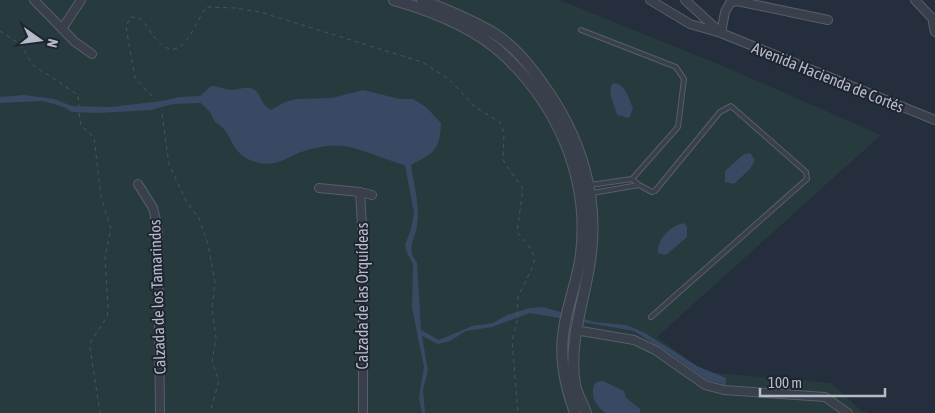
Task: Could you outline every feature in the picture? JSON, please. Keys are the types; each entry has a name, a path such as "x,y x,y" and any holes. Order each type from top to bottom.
{"street":[{"path":"34,0 75,42 92,54"},
{"path":"62,28 81,0"},
{"path":"394,0 447,21 483,39 505,56 543,101 560,129 585,190"},
{"path":"422,0 495,34 518,52 554,100 570,127 584,163 585,190 574,342 576,386 586,413"},
{"name":"Avenida Hacienda de Cortés","path":"650,0 690,24 721,33 935,120"},
{"name":"Avenida Hacienda de Cortés","path":"685,0 721,33"},
{"path":"915,0 934,19 933,27 935,32"},
{"path":"721,33 725,12 730,3 737,1 828,20"},
{"name":"Calzada de los Tamarindos","path":"138,184 153,208 158,229 160,413"},
{"path":"319,188 372,195"},
{"name":"Calzada de las Orquídeas","path":"360,192 363,242 363,413"},
{"path":"575,413 566,387 562,358 564,328 576,305"},
{"path":"576,330 634,340 655,350 705,385 724,390 825,397 848,413"},
{"path":"563,342 574,342"}],"lane":[{"path":"581,30 676,67 684,79 678,127 632,178 585,190"},
{"path":"632,178 639,185 652,192 655,191 720,112 731,106 806,172 807,180 651,317"},
{"path":"585,190 639,185"}],"path":[{"path":"152,96 135,78 126,28 130,17 139,18 159,43 172,49 181,47 186,42 207,7 235,8 343,36 379,50 399,53 422,62 450,80 475,108 500,122 504,133 504,160 524,189 518,232 534,256 534,264 518,297 517,321 512,351 518,413"},
{"path":"0,31 21,46 33,64 78,95 79,106"},
{"path":"79,113 81,126 94,137 101,197 111,230 105,256 107,317 91,341 90,348 100,413"},
{"path":"162,114 169,164 187,203 199,218 208,244 215,282 212,308 216,338 212,362 218,378 218,384 210,413"}],"shaded area":[{"path":"0,0 560,0 723,66 881,135 657,337 705,372 831,383 862,411 871,413 0,413"}],"water":[{"path":"613,83 624,88 628,96 633,109 629,118 617,115 610,91"},
{"path":"211,86 231,90 251,88 257,92 264,104 271,110 285,102 297,99 332,98 363,90 400,99 413,99 426,107 441,123 439,139 434,150 411,165 418,209 417,225 411,248 417,262 421,330 439,340 472,326 493,323 507,315 529,308 543,307 595,322 626,325 645,333 697,366 726,378 725,389 723,389 723,384 707,380 634,331 530,313 492,327 466,331 450,341 438,344 422,336 428,371 423,389 425,413 422,413 419,398 424,367 412,308 413,264 405,245 414,213 405,165 346,146 337,145 307,150 271,164 258,163 243,156 238,151 225,130 215,122 210,112 201,103 173,104 151,110 98,113 72,112 64,107 43,101 0,103 0,97 24,95 54,99 72,106 111,107 200,96"},
{"path":"750,153 755,160 750,169 734,184 725,182 725,171 744,154"},
{"path":"684,223 687,227 687,237 666,255 658,253 662,238 674,227"},
{"path":"603,381 624,391 626,398 640,409 640,413 606,413 602,410 594,399 593,391 596,382"}]}
